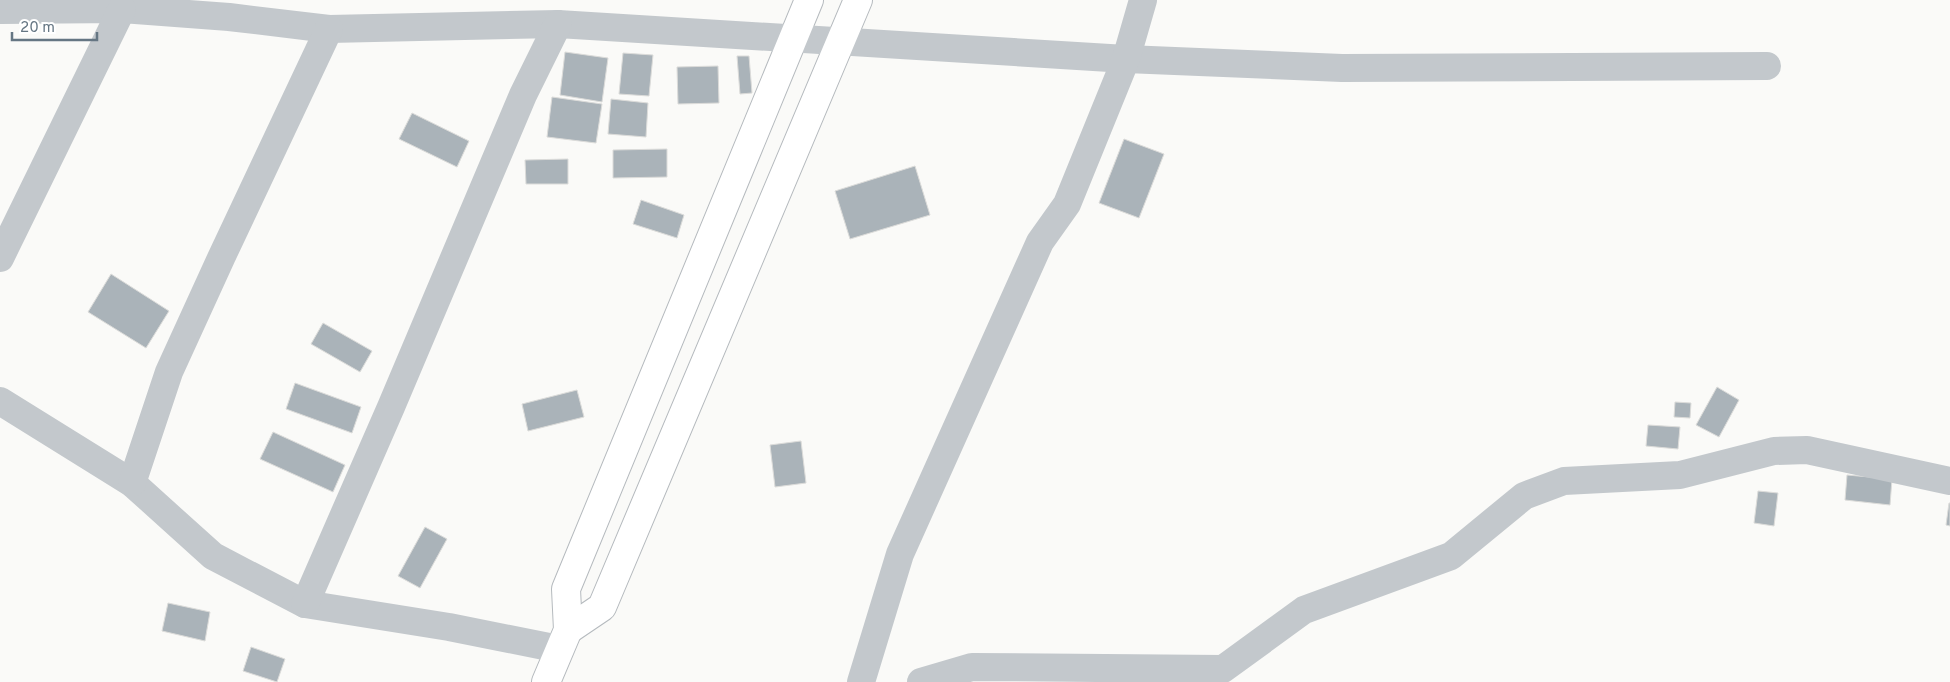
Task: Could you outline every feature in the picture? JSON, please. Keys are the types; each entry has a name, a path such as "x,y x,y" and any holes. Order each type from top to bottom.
{"main road":[{"path":"546,682 563,639 566,589 810,0"},
{"path":"563,639 602,608 858,0"}],"street":[{"path":"862,682 900,554 1040,242 1067,204 1126,59 1143,0"},
{"path":"0,10 122,9 229,17 329,29 558,24 1126,59 1342,68 1767,66"},
{"path":"0,258 122,9"},
{"path":"305,604 523,95 558,24"},
{"path":"132,483 169,372 329,29"},
{"path":"0,401 132,483 213,556 305,604 449,627 563,639"},
{"path":"921,682 972,667 1225,676 1304,610 1451,556 1524,496 1564,481 1680,475 1774,451 1807,450 1950,481"}],"building":[{"path":"565,52 608,58 602,102 560,95"},
{"path":"623,53 653,55 649,96 619,94"},
{"path":"737,56 749,56 752,93 740,94"},
{"path":"718,66 719,103 678,104 677,67"},
{"path":"552,97 602,104 596,143 547,137"},
{"path":"611,99 648,103 646,137 608,134"},
{"path":"412,113 469,141 457,167 399,139"},
{"path":"1124,139 1164,154 1139,218 1099,203"},
{"path":"667,149 667,177 613,178 613,150"},
{"path":"568,159 568,184 526,184 525,160"},
{"path":"915,166 930,215 850,239 835,191"},
{"path":"641,200 684,215 677,238 633,224"},
{"path":"111,274 169,311 146,348 88,312"},
{"path":"323,323 372,351 360,372 311,344"},
{"path":"295,383 361,407 352,433 286,409"},
{"path":"1717,387 1739,400 1719,437 1696,425"},
{"path":"577,390 584,417 528,431 522,404"},
{"path":"1675,402 1691,403 1690,418 1674,417"},
{"path":"1648,425 1680,427 1678,449 1646,446"},
{"path":"273,432 345,465 333,492 260,459"},
{"path":"801,441 806,483 775,487 770,445"},
{"path":"1847,475 1892,479 1890,505 1845,500"},
{"path":"1758,491 1778,493 1774,526 1754,523"},
{"path":"1950,503 1950,526 1946,525"},
{"path":"425,527 447,539 420,588 398,576"},
{"path":"168,603 210,612 205,641 162,631"},
{"path":"251,647 285,659 277,682 243,671"}]}
